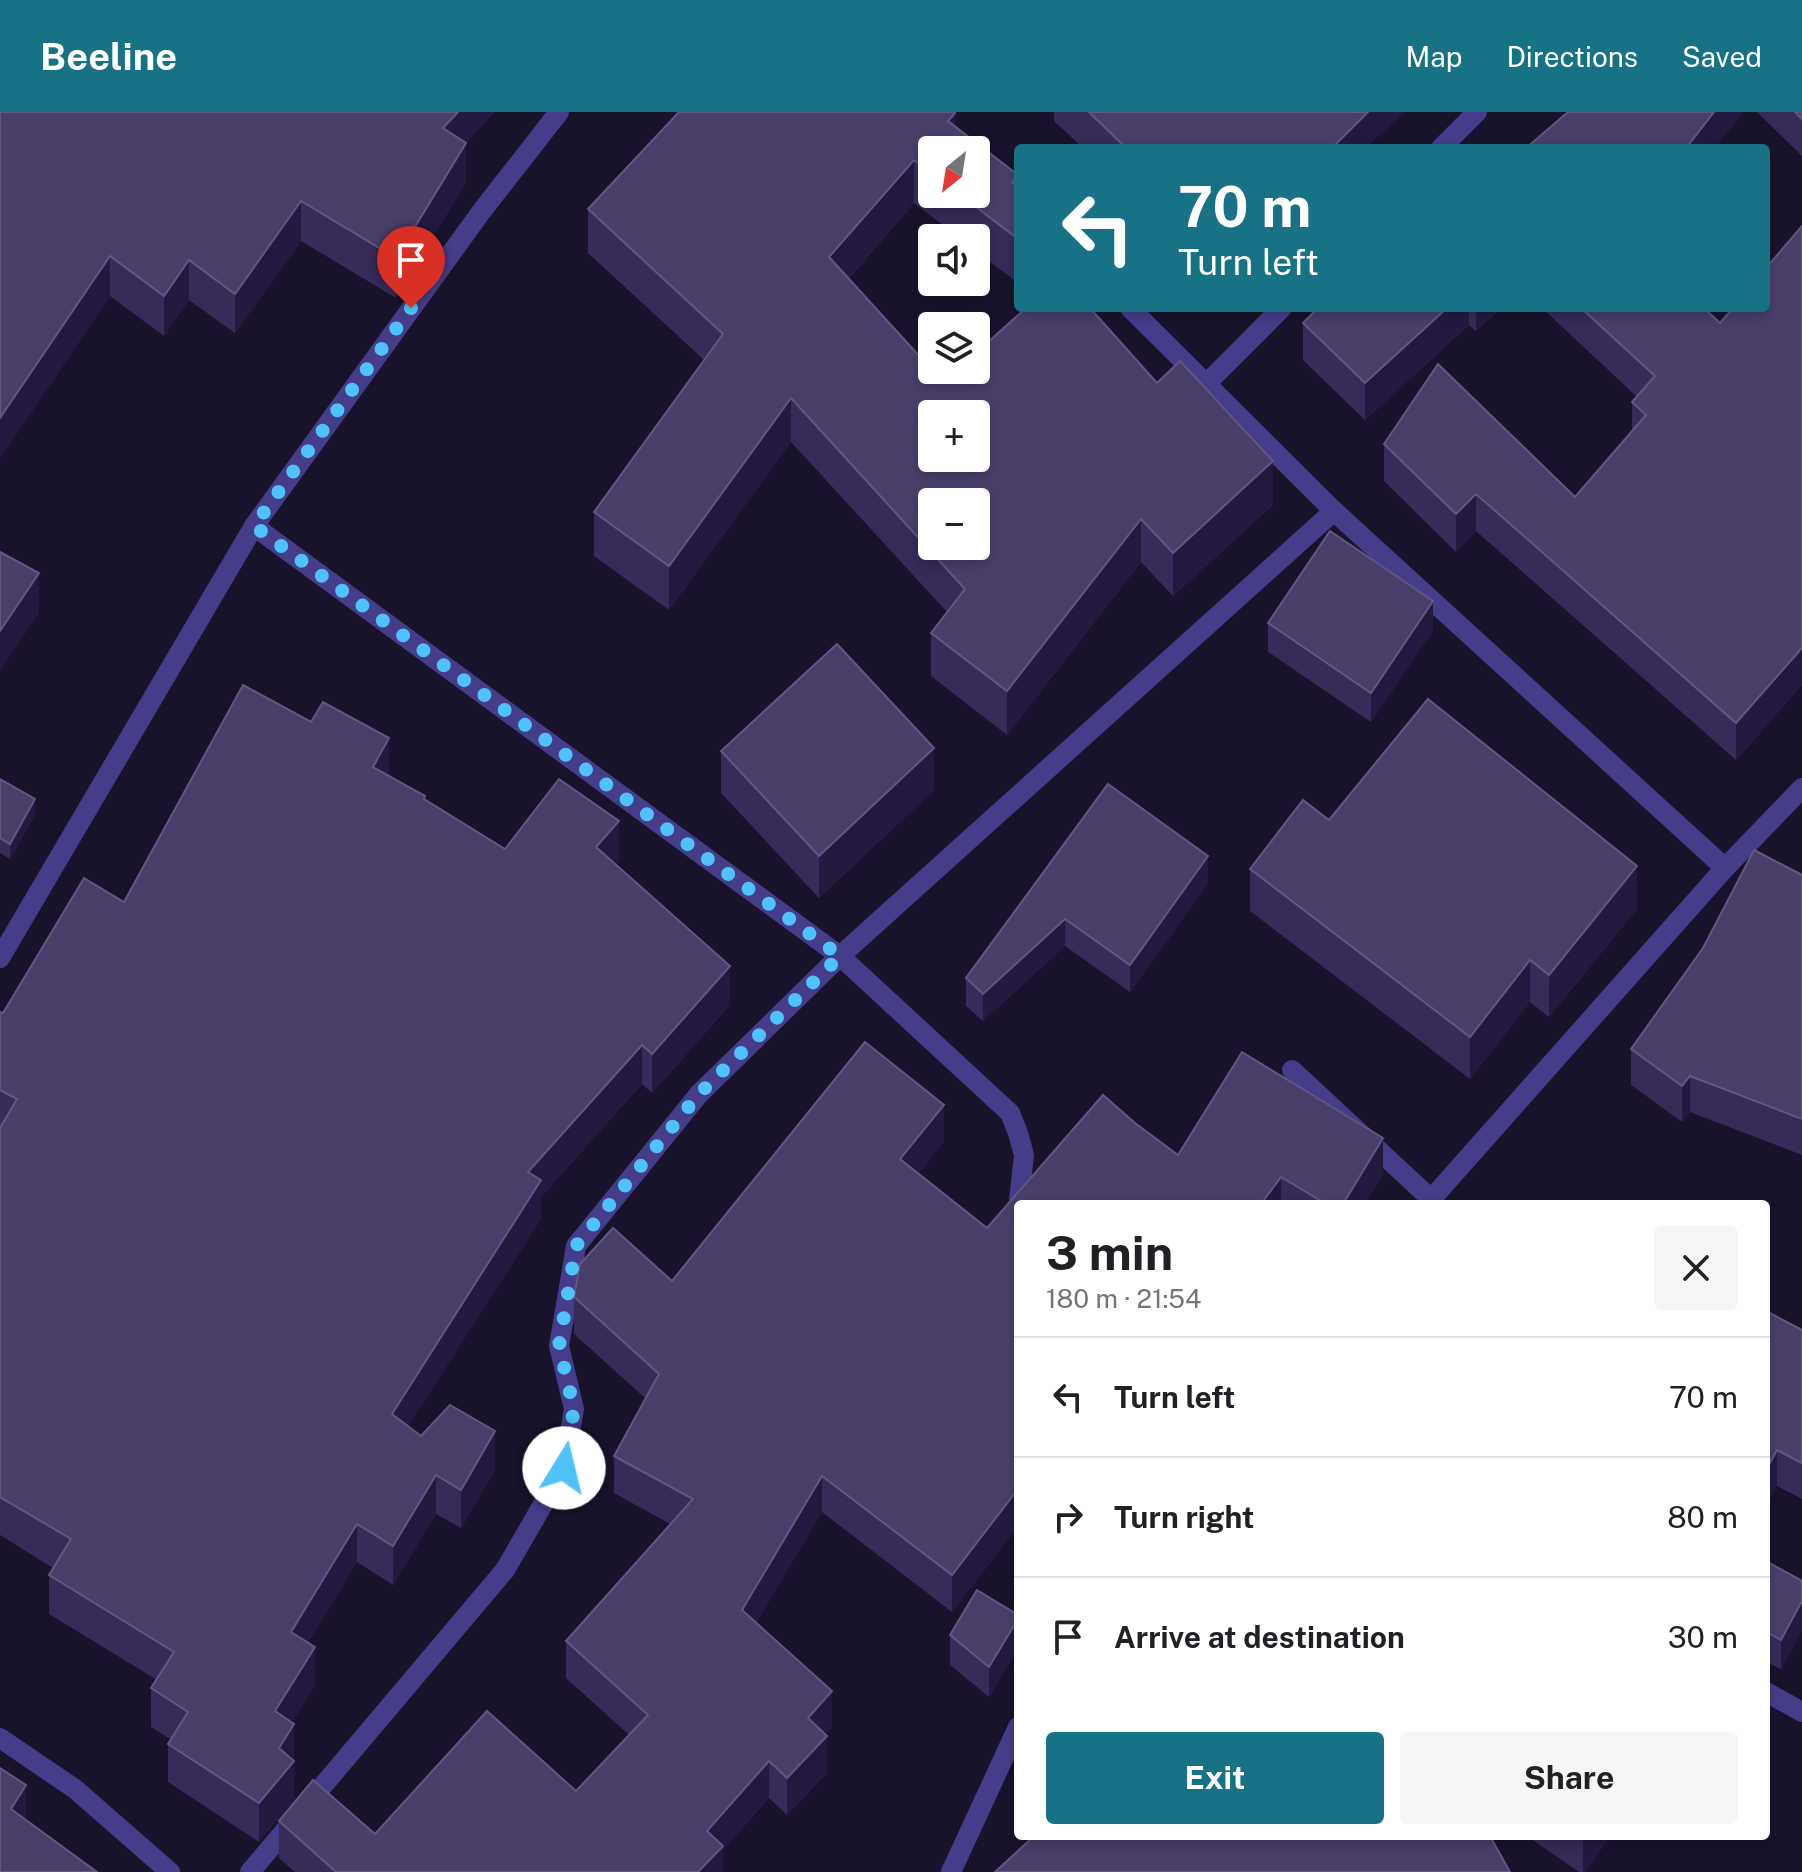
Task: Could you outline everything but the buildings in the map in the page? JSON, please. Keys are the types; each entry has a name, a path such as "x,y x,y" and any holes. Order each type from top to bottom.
{"street":[{"path":"0,958 254,526 481,212 559,112"},
{"path":"1445,144 1477,112"},
{"path":"1134,312 1334,511 1725,868"},
{"path":"1207,383 1278,312"},
{"path":"250,1872 505,1570 564,1468 574,1409 559,1346 576,1246 699,1094 840,956 1334,511"},
{"path":"254,526 840,956 1010,1113 1024,1155 1019,1200"},
{"path":"1431,1200 1725,868 1802,788"},
{"path":"1292,1070 1427,1200"},
{"path":"1770,1694 1802,1712"},
{"path":"951,1872 1014,1736"},
{"path":"0,1738 75,1789 170,1872"}],"route":[{"path":"411,308 254,526 840,956 699,1094 576,1246 559,1346 574,1409 564,1468"}]}
